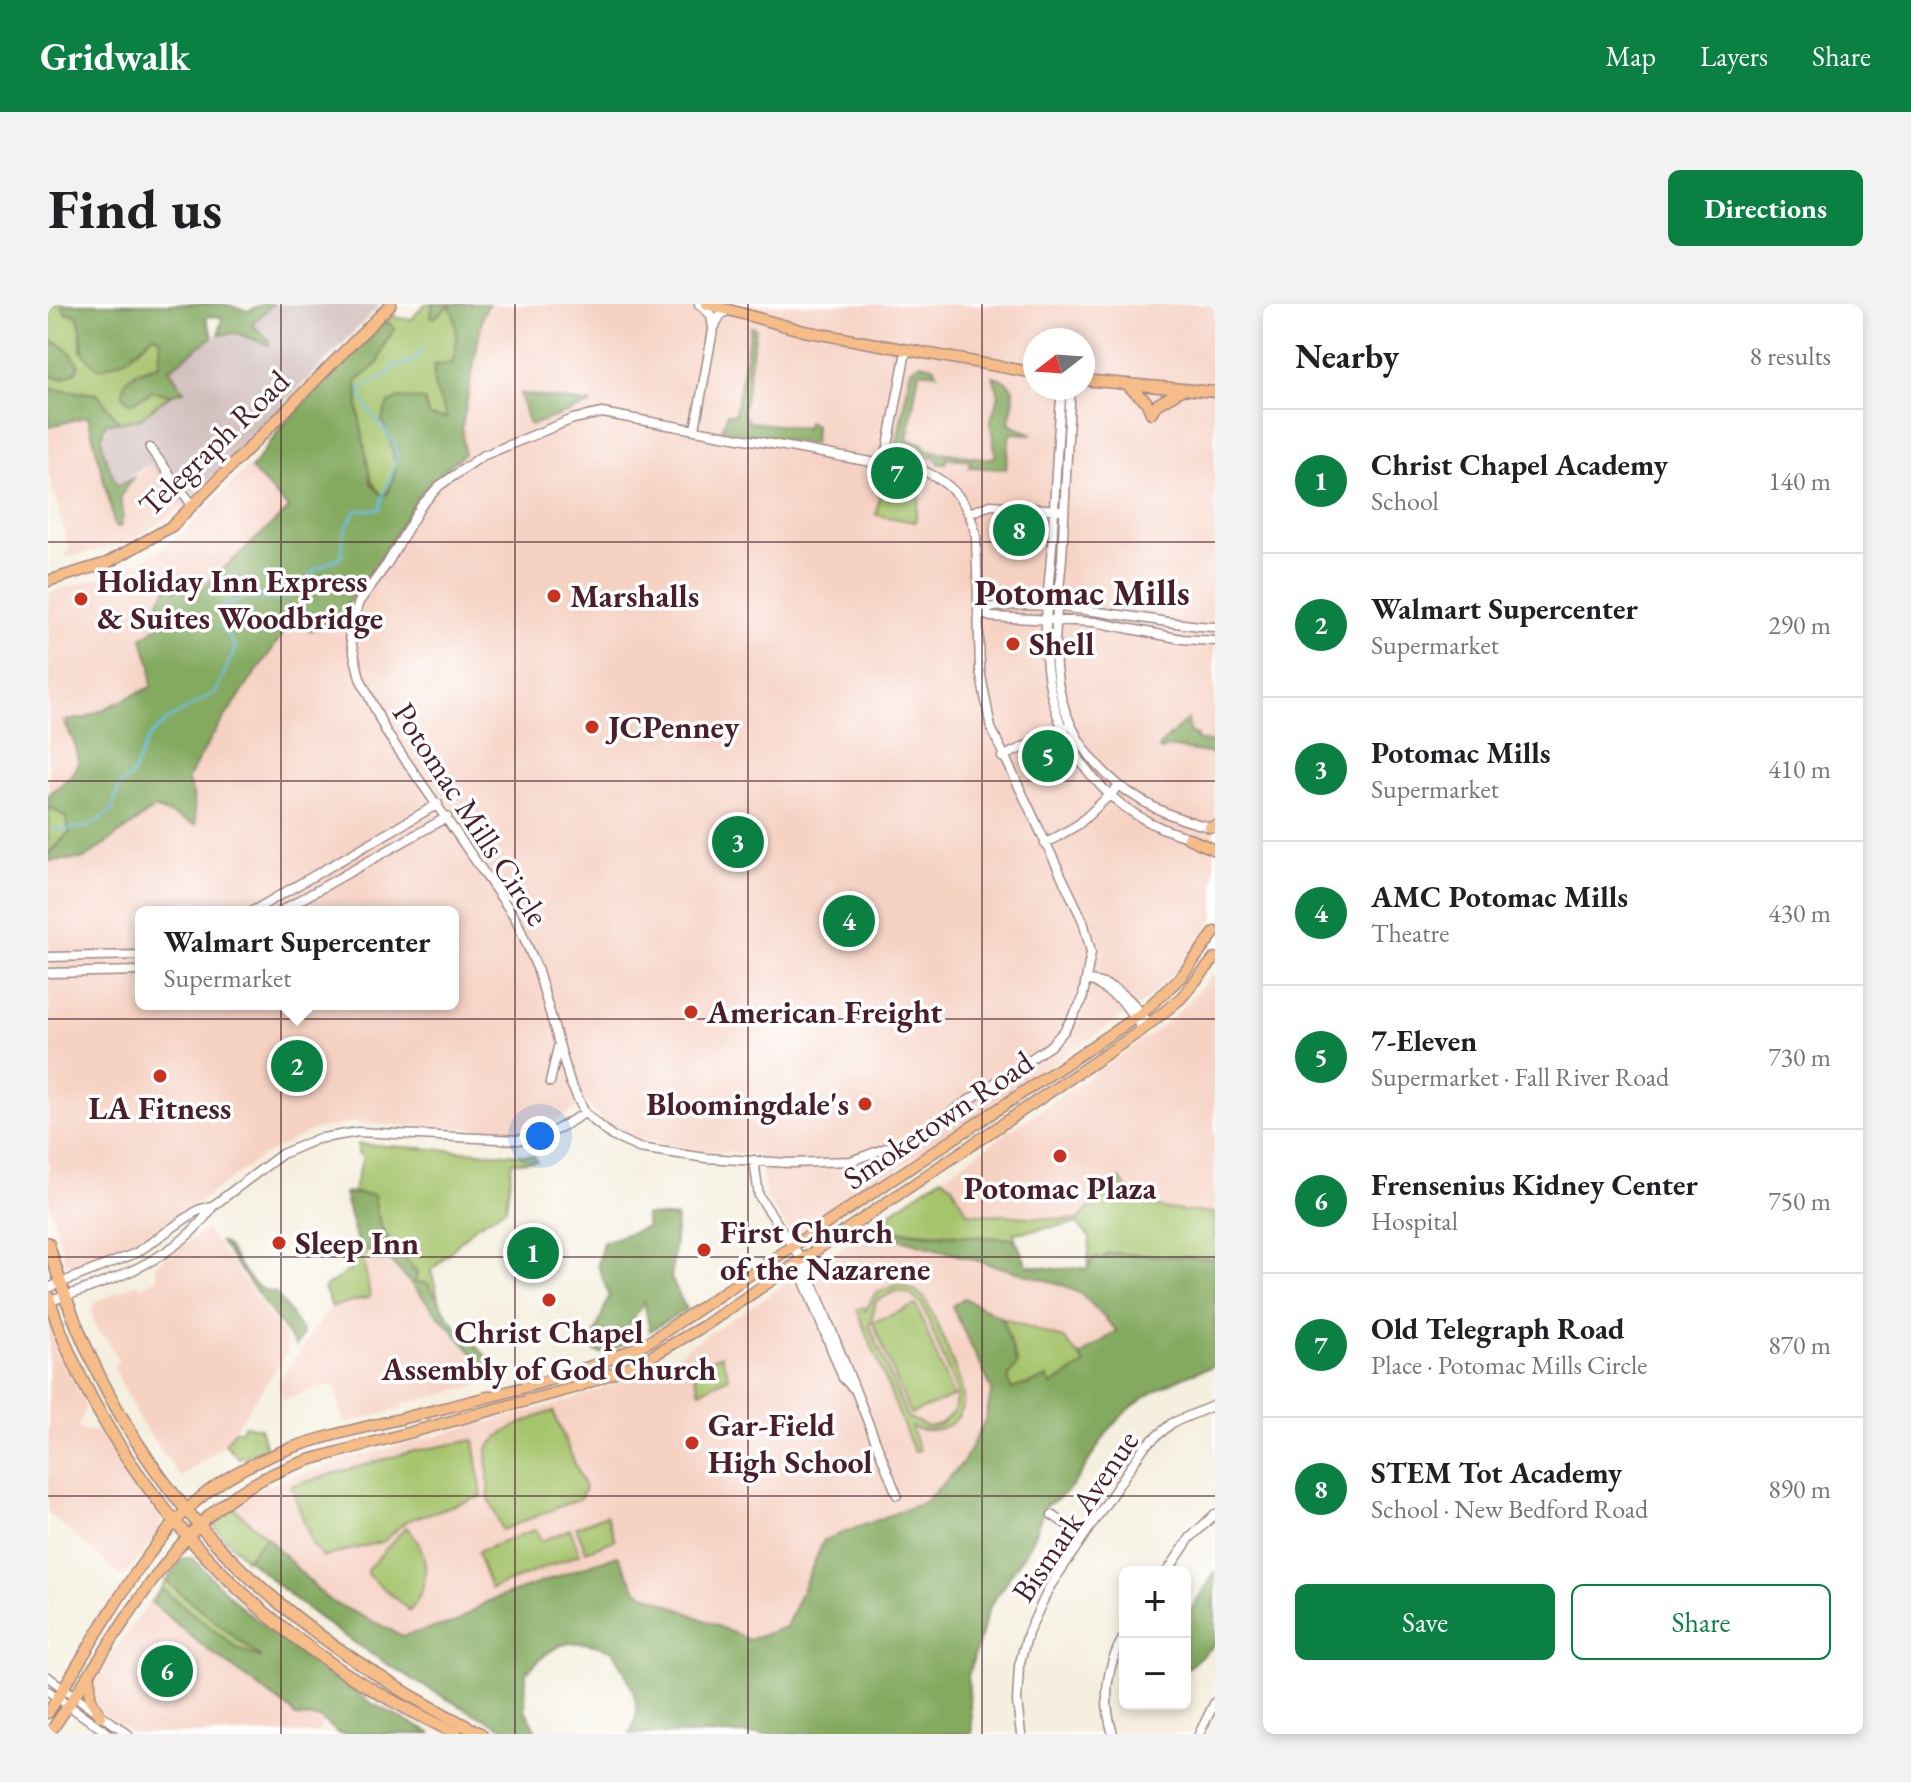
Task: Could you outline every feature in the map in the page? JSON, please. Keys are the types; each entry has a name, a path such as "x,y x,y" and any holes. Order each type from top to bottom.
{"highway":[{"path":"48,1243 65,1297 112,1401 149,1462 197,1524 249,1579 319,1638 397,1690 481,1734"},
{"path":"49,1298 70,1356 101,1415 187,1534 239,1589 314,1652 372,1689 457,1734"}],"main road":[{"name":"Telegraph Road","path":"48,581 107,563 172,526 391,304"},
{"path":"707,304 804,331 1023,371"},
{"path":"1095,382 1215,392"},
{"path":"1129,387 1146,401 1151,413 1156,405 1180,391"},
{"path":"1188,838 1215,850"},
{"name":"Smoketown Road","path":"48,1713 176,1521 225,1479 284,1450 573,1373 652,1340 1138,1015 1181,977 1215,932"},
{"name":"Smoketown Road","path":"49,1734 187,1534 240,1490 289,1466 577,1387 667,1348 1147,1027 1180,999 1215,958"},
{"path":"948,1144 956,1156"},
{"path":"573,1373 577,1387"},
{"path":"91,1672 90,1697 100,1716"}],"street":[{"path":"699,304 711,315 713,330"},
{"path":"695,429 713,330 719,317 729,309"},
{"path":"885,462 906,351"},
{"path":"1062,400 1059,609 1053,620 1048,676 1062,729 1086,770 1109,797 1142,820 1188,838 1215,844"},
{"path":"1070,400 1048,609 1053,620 1056,668 1072,724 1099,767 1118,787 1166,816 1213,827"},
{"name":"Potomac Mills Circle","path":"615,413 885,462 932,474 958,495 969,513 976,537 982,690 1002,757 1083,921 1091,959 1084,996 1071,1022 1050,1046 899,1145 864,1158 832,1163 706,1158 639,1148 612,1136 585,1113 570,1082 537,968 520,927 502,895 373,709 360,678 349,633 359,602 387,564 421,506 467,464 581,416 615,413"},
{"path":"150,448 193,506"},
{"path":"969,513 991,505 1059,510"},
{"path":"978,612 991,607 1059,609 1215,627"},
{"path":"978,612 993,617 1095,622 1182,639 1215,641"},
{"path":"1002,757 1072,724"},
{"path":"1045,844 1071,830 1118,787"},
{"path":"262,906 438,804"},
{"path":"290,906 447,817"},
{"path":"48,957 135,955"},
{"path":"1091,959 1105,986"},
{"path":"48,973 135,971"},
{"path":"1088,981 1125,995 1147,1027"},
{"path":"1084,996 1105,986"},
{"path":"550,1082 558,1042"},
{"path":"49,1298 65,1297 143,1265 198,1225 214,1205 282,1154 332,1135 372,1133 518,1140 549,1134 585,1113"},
{"path":"754,1160 756,1185 762,1203 806,1266 897,1495"},
{"path":"48,1288 132,1255 198,1210 214,1205"},
{"name":"Bismark Avenue","path":"1021,1734 1018,1683 1024,1646 1041,1604 1135,1458 1152,1439 1183,1417 1215,1405"},
{"path":"1171,1566 1190,1538 1215,1514"},
{"path":"1052,1515 1084,1536"},
{"path":"1113,1734 1107,1687 1111,1663 1124,1638"},
{"path":"48,1677 61,1693 109,1734"},
{"path":"48,1691 61,1693"},
{"path":"71,1701 128,1734"},
{"path":"1199,1734 1215,1702"}],"shaded area":[{"path":"273,304 381,304 184,507 149,463 117,486 102,446 107,423 139,419 170,395 183,391 169,369 219,334 269,340 252,324"},
{"name":"Potomac Mills","path":"489,304 1215,304 1215,916 1190,956 1147,1000 805,1233 791,1233 766,1197 759,1154 699,1151 634,1138 606,1125 587,1103 547,1125 527,1131 351,1123 313,1130 264,1155 150,1237 73,1268 65,1262 48,1197 48,861 84,859 155,808 196,825 193,794 187,779 216,730 290,624 311,630 339,623 346,605 414,500 464,454 462,427 483,314"},
{"path":"88,416 123,516 120,497 149,462 184,507 127,544 64,558 69,548 48,472 48,427"},
{"path":"248,467 289,508 199,592 170,590 159,601 158,626 142,638 151,665 152,687 85,718 65,721 79,751 80,763 77,772 48,795 48,593 109,575 142,561 181,535"},
{"path":"1215,973 1215,1213 1139,1207 1132,1224 968,1213 951,1184 943,1177 1167,1023"},
{"path":"206,1229 284,1335 288,1351 224,1445 180,1477 140,1421 114,1368 118,1360 105,1336 99,1334 91,1312 94,1303 137,1283 140,1288 158,1277 155,1265"},
{"name":"Gar-Field High School","path":"869,1230 1063,1285 1083,1295 1117,1331 1081,1357 952,1307 992,1389 986,1418 963,1463 925,1502 824,1540 786,1626 749,1640 636,1590 486,1602 456,1622 403,1636 328,1600 232,1506 263,1487 345,1460 568,1401 628,1379 668,1360"},
{"path":"375,1252 383,1254 494,1381 403,1404 403,1408 344,1424 334,1384 283,1399 278,1383 360,1265"},
{"path":"48,1318 59,1351 83,1400 85,1410 78,1426 83,1432 94,1431 102,1436 161,1519 160,1532 123,1577 48,1513"},
{"path":"156,1592 242,1662 331,1708 317,1734 133,1734 105,1715 94,1703 93,1682"}],"green space":[{"path":"48,304 62,304 65,313 77,315 81,325 81,351 143,345 154,334 161,340 159,364 136,371 125,384 134,402 153,391 170,395 139,419 119,423 98,394 48,389 48,376 64,378 59,343 48,341"},
{"path":"62,304 224,304 249,311 262,304 273,304 252,324 269,340 269,345 238,334 219,334 222,317 210,316 206,319 213,336 169,369 184,391 170,395 153,391 131,403 123,397 126,381 159,364 161,340 154,335 127,358 101,369 83,351 77,315 65,313"},
{"path":"425,304 433,304 431,315 438,315 449,304 456,326 457,341 452,363 442,365 448,419 429,416 387,432 396,463 390,486 386,494 381,494 374,485 365,458 357,381 376,362 395,329 386,321 393,312 394,317 411,320"},
{"path":"433,304 489,304 483,314 462,427 464,454 425,489 353,596 339,623 311,630 289,625 216,730 187,779 193,794 196,825 155,808 84,859 48,861 48,854 70,832 65,816 48,807 48,795 69,777 78,763 76,747 64,721 85,718 151,687 151,665 142,638 158,626 159,600 167,588 199,591 289,509 251,469 282,426 386,321 395,329 384,343 379,362 357,381 358,410 371,483 381,494 387,494 392,484 395,465 382,420 387,405 398,398 424,400 429,416 447,418 434,385 434,365 452,363 457,341 456,327 450,305 434,318 431,316"},
{"path":"751,327 756,328 743,413 749,422 805,428 808,421 815,425 814,442 807,444 722,429 727,414 735,414"},
{"path":"48,341 70,352 79,365 76,372 63,378 48,376"},
{"path":"920,363 934,366 937,373 919,371 907,440 921,443 928,450 988,459 996,456 990,422 999,395 993,376 1012,388 1014,400 1009,420 1012,426 1033,434 1010,433 1006,469 969,467 970,460 947,458 946,463 939,464 935,457 912,455 905,458 895,453 911,369"},
{"path":"48,389 98,394 119,423 107,423 102,438 104,454 117,486 133,478 120,497 123,516 120,527 115,526 88,416 48,427"},
{"path":"520,394 592,404 532,425 528,423"},
{"path":"882,479 921,486 915,522 876,515"},
{"path":"1188,719 1190,733 1197,735 1197,740 1215,743 1215,754 1168,747 1160,751 1159,746"},
{"path":"48,807 65,816 70,832 48,854"},
{"path":"358,1144 534,1156 537,1161 512,1162 506,1208 476,1226 431,1271 440,1302 427,1283 415,1282 417,1273 383,1231 374,1195 353,1193 363,1157 358,1153"},
{"path":"942,1177 951,1184 968,1213 1078,1220 1106,1191 1116,1193 1120,1179 1139,1199 1150,1204 1174,1210 1215,1213 1215,1259 1108,1253 1088,1268 1090,1238 1077,1223 1014,1233 1015,1239 867,1228"},
{"path":"344,1193 374,1195 383,1231 417,1274 415,1282 427,1283 456,1326 489,1359 498,1382 380,1249 359,1250"},
{"path":"645,1215 677,1218 671,1278 686,1309 650,1331 644,1302 625,1331 628,1338 625,1344 600,1354 593,1350 592,1342 609,1296 598,1265 603,1242 647,1227"},
{"path":"869,1230 1015,1239 1027,1265 1057,1269 1088,1268 1093,1258 1106,1258 1107,1253 1215,1259 1215,1366 1173,1382 1123,1415 1105,1436 1076,1481 1046,1505 1030,1545 989,1608 968,1676 972,1734 629,1734 636,1713 634,1692 614,1651 587,1643 556,1648 526,1673 525,1709 537,1734 514,1731 483,1719 371,1654 320,1619 247,1558 266,1537 328,1600 403,1636 456,1622 486,1602 618,1555 636,1590 749,1640 786,1627 824,1540 925,1502 963,1463 986,1418 992,1389 952,1306 964,1298 1002,1318 1017,1364 1008,1378 1011,1389 1047,1378 1051,1385 1085,1365 1080,1356 1117,1331 1083,1295 1063,1285"},
{"path":"219,1241 225,1244 253,1282 260,1288 275,1292 303,1334 296,1346"},
{"path":"374,1248 363,1258 370,1297 332,1307 324,1288 351,1269 359,1250"},
{"path":"896,1285 912,1288 921,1295 928,1304 962,1389 962,1406 953,1421 938,1429 911,1427 919,1450 914,1452 857,1309 863,1307 865,1311 875,1294","holes":["896,1291 910,1294 922,1305 957,1393 954,1412 940,1424 928,1427 907,1417 870,1326 876,1301"]},
{"path":"916,1305 953,1397 910,1414 873,1322"},
{"path":"1002,1318 1064,1339 1086,1364 1050,1386 1011,1389 1008,1378 1017,1363"},
{"path":"721,1355 729,1377 700,1391 691,1367"},
{"path":"553,1411 585,1488 581,1498 502,1530 489,1498 487,1450 499,1436"},
{"path":"244,1425 260,1428 266,1448 239,1458 225,1444 235,1430 241,1430"},
{"path":"474,1440 482,1496 406,1521 384,1541 323,1557 312,1544 291,1486 410,1452"},
{"path":"231,1505 266,1537 246,1560 216,1528 215,1519"},
{"path":"606,1515 615,1540 586,1551 576,1527"},
{"path":"406,1527 420,1547 425,1568 422,1590 410,1611 368,1575 367,1570"},
{"path":"536,1529 541,1541 570,1529 580,1554 491,1589 477,1552"},
{"path":"183,1558 192,1558 242,1608 307,1660 373,1704 432,1734 340,1734 319,1718 295,1717 291,1710 204,1647 151,1602 161,1589 238,1649 262,1659 166,1581"},
{"path":"1215,1572 1215,1644 1191,1665 1191,1638 1191,1610"},
{"path":"166,1581 262,1660 238,1649 161,1589"}],"waterway":[{"path":"55,830 87,827 112,811 119,787 131,777 149,737 169,719 216,692 236,647 221,627 223,606 245,598 276,600 293,594 316,569 342,556 344,533 355,511 380,509 395,465 395,449 366,406 361,390 396,365 412,363 422,348"}],"place":[{"name":"Old Telegraph Road","path":"897,473"},
{"name":"STEM Tot Academy","path":"1019,530"},
{"name":"Marshalls","path":"554,596"},
{"name":"Holiday Inn Express & Suites Woodbridge","path":"81,599"},
{"name":"Shell","path":"1013,644"},
{"name":"JCPenney","path":"592,727"},
{"name":"7-Eleven","path":"1048,756"},
{"name":"Potomac Mills","path":"738,842"},
{"name":"AMC Potomac Mills","path":"849,921"},
{"name":"American Freight","path":"691,1012"},
{"name":"Walmart Supercenter","path":"297,1066"},
{"name":"LA Fitness","path":"160,1076"},
{"name":"Bloomingdale's","path":"865,1104"},
{"name":"Potomac Plaza","path":"1060,1156"},
{"name":"Sleep Inn","path":"279,1243"},
{"name":"First Church of the Nazarene","path":"704,1250"},
{"name":"Christ Chapel Academy","path":"533,1253"},
{"name":"Christ Chapel Assembly of God Church","path":"549,1300"},
{"name":"Gar-Field High School","path":"692,1443"},
{"name":"Frensenius Kidney Center","path":"167,1671"}],"district":[{"name":"Potomac Mills","path":"1082,592"}]}
